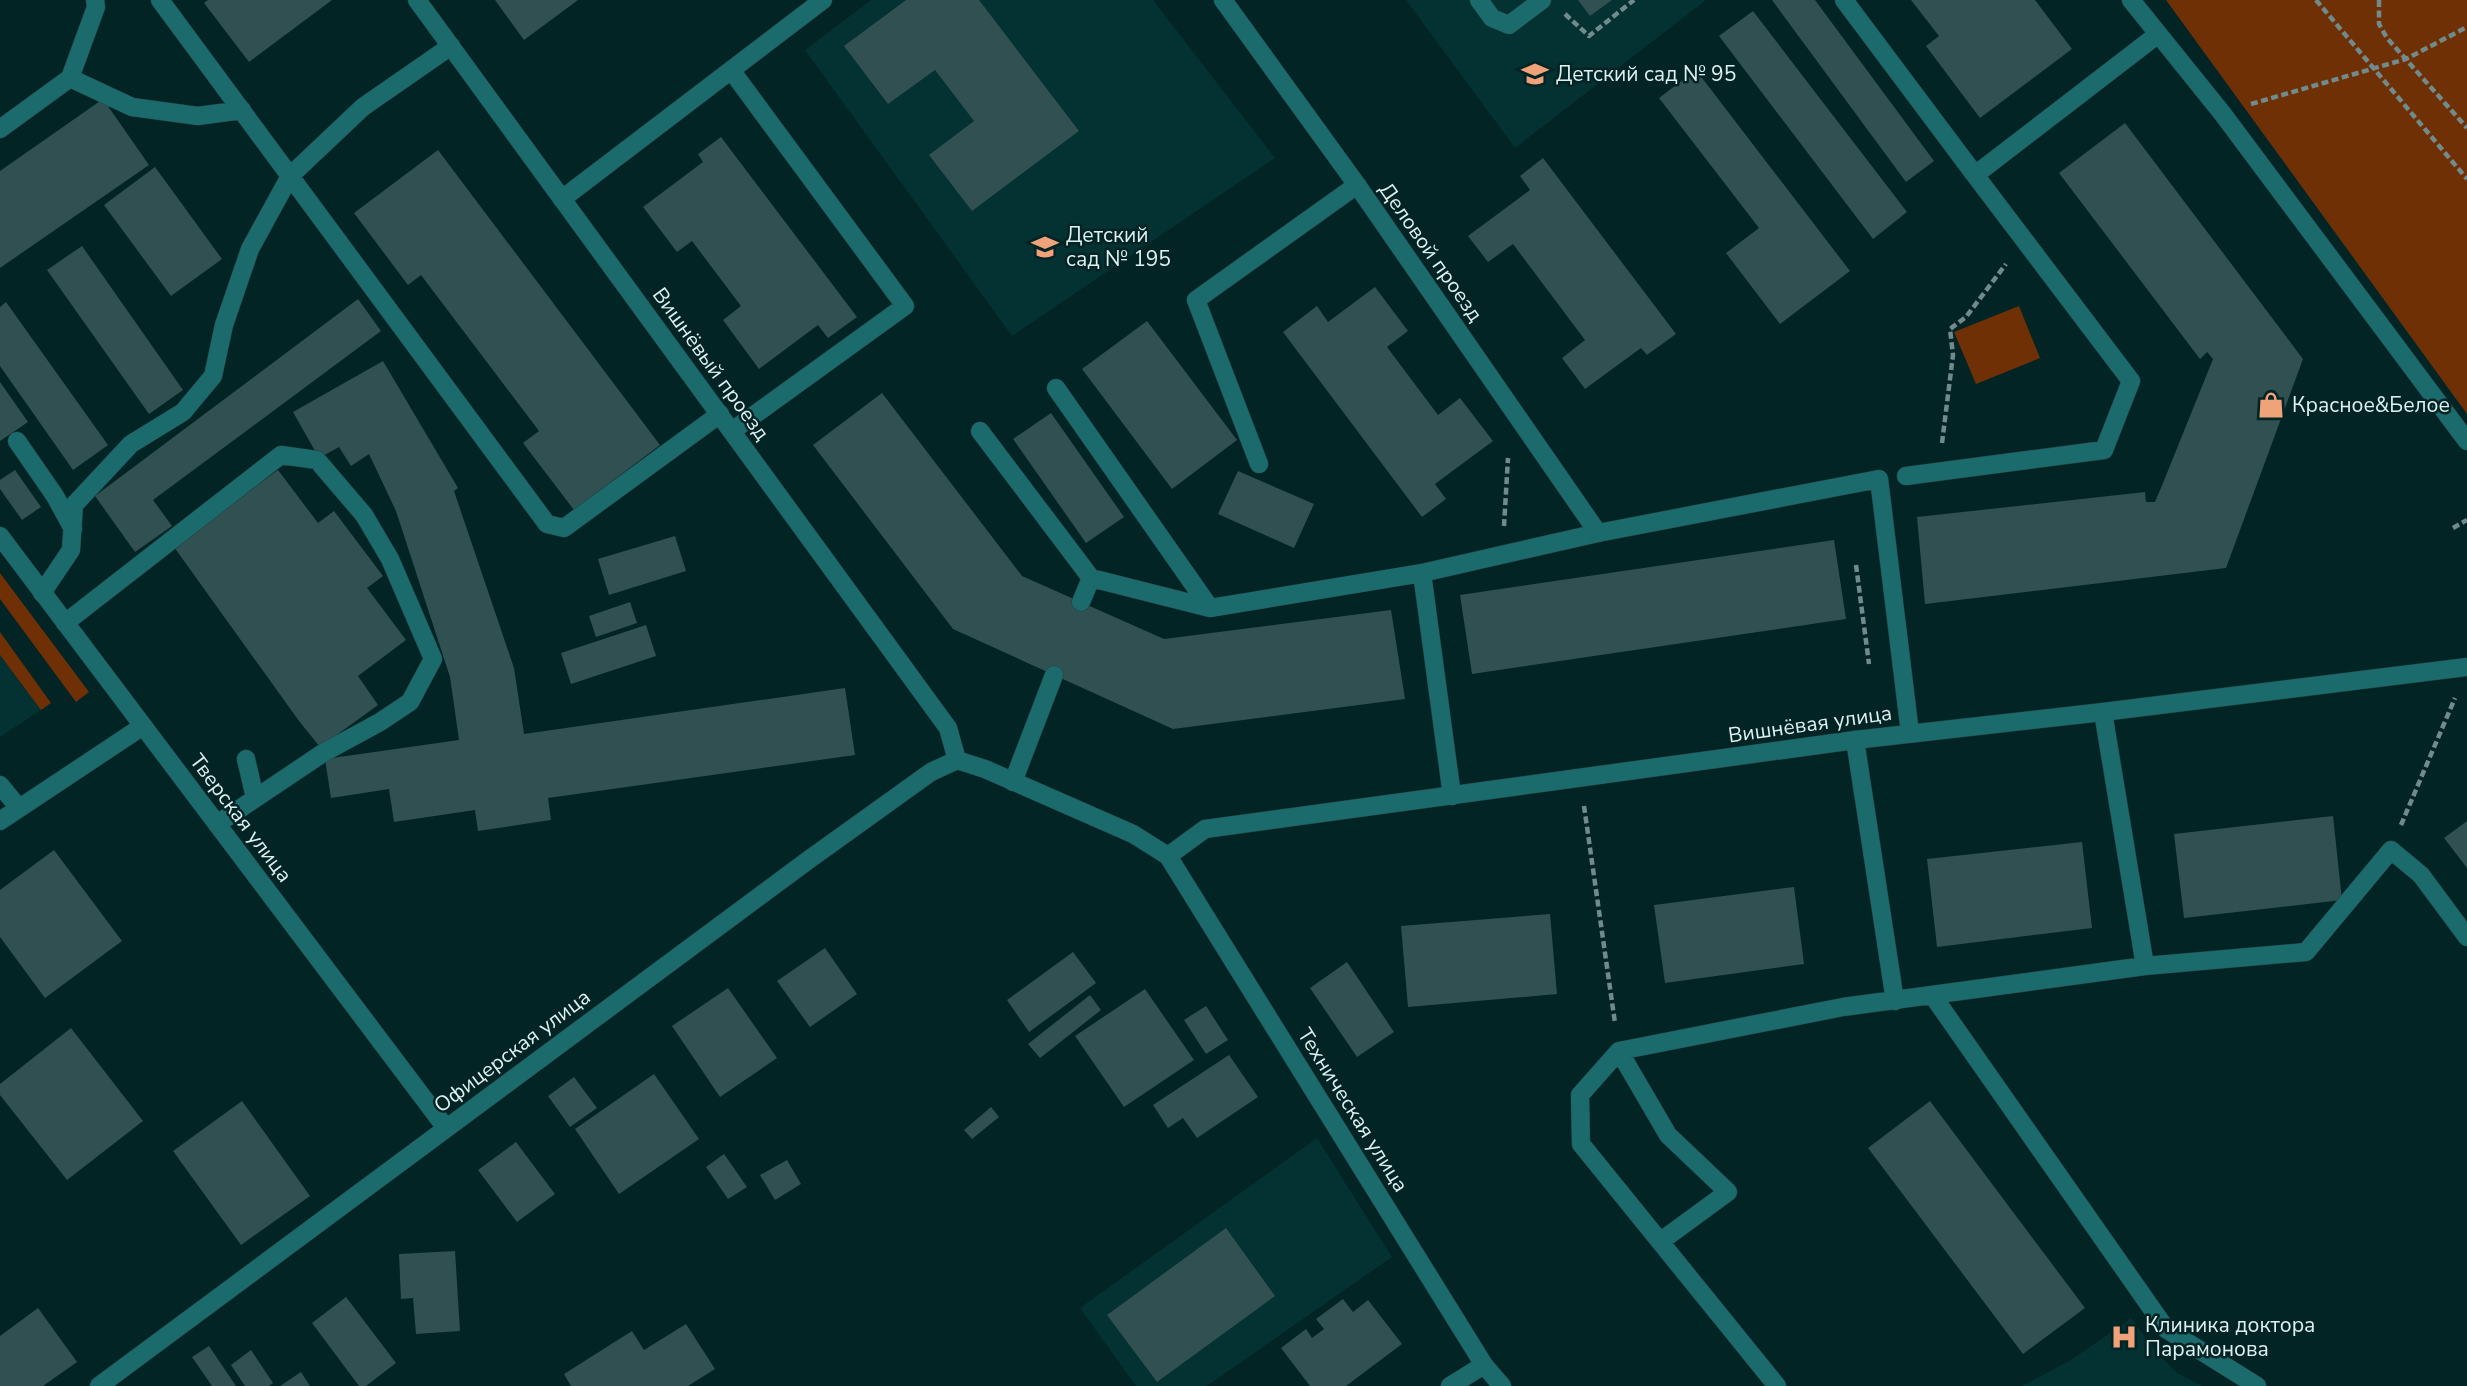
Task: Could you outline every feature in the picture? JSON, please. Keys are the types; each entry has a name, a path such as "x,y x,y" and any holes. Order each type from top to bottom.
{"street":[{"path":"0,129 70,78 96,6 95,0"},
{"path":"160,0 547,524 564,528 720,414"},
{"name":"Вишнёвый проезд","path":"417,0 948,728 957,760"},
{"path":"562,198 823,0"},
{"name":"Деловой проезд","path":"1223,0 1357,185 1598,533"},
{"path":"1479,0 1492,18 1508,25 1542,0"},
{"path":"1844,0 2131,381 2104,450 1906,476"},
{"path":"2130,0 2222,113 2467,441"},
{"path":"1975,175 2157,35"},
{"path":"42,593 71,550 74,505 131,444 183,412 214,376 224,325 250,249 290,176 363,107 452,46"},
{"path":"731,70 905,306 732,431"},
{"path":"70,78 132,107 198,116 242,110"},
{"path":"1259,464 1196,300 1357,185"},
{"path":"1056,388 1210,608"},
{"path":"980,430 1091,578 1210,608 1422,573 1598,533 1879,479 1910,733"},
{"path":"17,441 55,496 73,529"},
{"path":"65,622 111,593 281,455 317,460 364,515 390,559 433,659 410,702 323,753 217,824"},
{"name":"Тверская улица","path":"0,536 446,1128"},
{"path":"1422,573 1452,796"},
{"path":"1081,602 1091,578"},
{"name":"Вишнёвая улица","path":"1168,856 1205,830 1855,740 2467,667"},
{"path":"1013,782 1054,675"},
{"path":"2103,712 2145,966"},
{"path":"0,821 143,726"},
{"path":"1855,740 1895,1001"},
{"path":"246,759 255,798"},
{"path":"957,760 1133,834 1168,856"},
{"name":"Офицерская улица","path":"99,1386 807,861 931,772 957,760"},
{"path":"0,785 19,808"},
{"path":"1777,1386 1581,1144 1580,1095 1619,1051 1843,1006 2145,966 2306,952 2391,850 2421,875 2467,937"},
{"name":"Техническая улица","path":"1168,856 1485,1365 1502,1386"},
{"path":"1933,996 2166,1329 2257,1386"},
{"path":"1619,1051 1668,1135 1728,1192 1661,1241"},
{"path":"1450,1386 1485,1365"}],"path":[{"path":"1559,9 1589,36 1634,0"},
{"path":"2316,0 2467,179"},
{"path":"2379,0 2379,24 2387,38 2467,128"},
{"path":"2222,113 2406,59 2467,27"},
{"path":"1938,472 1952,355 1950,330 1966,317 2024,241"},
{"path":"1502,555 1509,448"},
{"path":"2453,528 2467,520"},
{"path":"1855,552 1867,659"},
{"path":"2391,850 2457,691"},
{"path":"1580,778 1619,1051"}],"shaded area":[{"name":"Детский сад № 195","path":"871,0 1153,0 1275,158 1012,336 805,50"},
{"name":"Детский сад № 95","path":"1406,0 1706,0 1515,148"},
{"path":"2166,0 2467,0 2467,414"},
{"path":"2019,306 2040,358 1976,384 1954,332"},
{"path":"0,573 89,692 76,702 0,599"},
{"path":"0,632 51,703 41,710 0,655"},
{"path":"0,655 41,710 0,737"},
{"path":"1317,1138 1392,1257 1207,1386 1136,1386 1080,1308"},
{"name":"Клиника доктора Парамонова","path":"2131,1318 2159,1355 2177,1373 2202,1386 2022,1386 2071,1360"}],"building":[{"path":"208,0 332,0 249,62 204,3"},
{"path":"495,0 578,0 524,40"},
{"path":"906,0 979,0 1079,131 972,211 929,155 974,121 935,70 888,104 844,46"},
{"path":"1578,0 1612,0 1590,16"},
{"path":"1772,0 1815,0 1934,161 1906,182"},
{"path":"1911,0 2035,0 2072,49 1980,118 1926,46 1939,36"},
{"path":"1753,11 1907,212 1873,239 1719,36"},
{"path":"1696,70 1850,271 1780,324 1726,253 1759,228 1659,98"},
{"path":"103,99 149,165 0,268 0,171"},
{"path":"2125,123 2303,359 2226,568 1925,604 1917,517 2145,492 2146,502 2155,502 2163,483 2213,359 2207,352 2200,359 2059,173"},
{"path":"721,137 857,317 828,338 818,325 759,369 723,320 741,306 692,241 677,252 643,207 703,162 698,154"},
{"path":"438,150 660,445 574,510 523,443 539,431 421,275 408,285 354,213"},
{"path":"1543,158 1676,334 1647,355 1641,348 1585,389 1562,358 1585,340 1513,244 1488,262 1468,236 1530,190 1520,176"},
{"path":"155,167 222,259 171,296 104,205"},
{"path":"82,246 183,390 149,414 47,270"},
{"path":"1375,287 1408,331 1387,347 1438,415 1460,398 1493,441 1435,484 1446,499 1422,517 1283,332 1317,306 1328,322"},
{"path":"358,299 381,331 153,500 172,526 135,552 95,496"},
{"path":"6,302 108,445 73,470 0,366 0,307"},
{"path":"1147,321 1237,440 1172,489 1082,369"},
{"path":"383,361 458,488 454,491 514,668 524,734 845,688 855,755 548,798 551,820 478,831 475,810 394,822 389,789 331,798 325,759 459,740 450,677 396,511 369,454 351,466 339,447 319,458 293,412"},
{"path":"0,382 28,422 0,441"},
{"path":"882,393 1022,576 1164,639 1391,610 1405,699 1173,729 953,629 813,445"},
{"path":"1051,413 1124,517 1086,543 1013,439"},
{"path":"15,470 41,507 22,520 0,489 0,480"},
{"path":"278,470 318,523 334,511 383,576 367,588 406,640 358,676 378,705 320,747 174,547"},
{"path":"1238,471 1314,504 1294,548 1218,514"},
{"path":"675,536 686,571 609,595 598,559"},
{"path":"1834,540 1846,619 1472,674 1460,595"},
{"path":"630,602 637,623 596,637 589,616"},
{"path":"646,625 656,656 571,684 561,653"},
{"path":"2333,816 2342,900 2184,918 2174,834"},
{"path":"2467,821 2467,868 2444,838"},
{"path":"2082,842 2092,928 1937,947 1927,859"},
{"path":"54,850 122,941 45,998 0,937 0,890"},
{"path":"1794,887 1804,964 1665,983 1654,905"},
{"path":"1550,914 1557,994 1408,1007 1401,926"},
{"path":"825,948 857,994 810,1027 777,981"},
{"path":"1073,952 1096,983 1029,1032 1007,1000"},
{"path":"1347,962 1394,1032 1357,1057 1310,988"},
{"path":"728,988 777,1058 720,1097 672,1026"},
{"path":"1145,989 1194,1060 1124,1107 1075,1036"},
{"path":"1090,995 1101,1010 1040,1058 1028,1044"},
{"path":"1206,1006 1228,1040 1206,1054 1184,1020"},
{"path":"71,1028 143,1121 67,1180 0,1095 0,1084"},
{"path":"1229,1055 1258,1097 1197,1138 1183,1118 1168,1128 1153,1105"},
{"path":"654,1074 699,1139 619,1194 575,1129"},
{"path":"574,1077 597,1108 570,1127 548,1096"},
{"path":"242,1101 310,1196 241,1245 173,1151"},
{"path":"1930,1101 2085,1308 2023,1354 1868,1148"},
{"path":"991,1107 999,1117 972,1139 964,1130"},
{"path":"516,1142 555,1194 517,1222 478,1170"},
{"path":"724,1154 747,1187 728,1199 706,1167"},
{"path":"787,1160 801,1184 775,1200 760,1175"},
{"path":"1226,1228 1275,1296 1157,1382 1107,1315"},
{"path":"455,1251 460,1331 416,1334 413,1298 401,1299 399,1254"},
{"path":"346,1297 396,1363 366,1386 359,1386 312,1323"},
{"path":"1343,1299 1353,1312 1368,1300 1402,1344 1346,1386 1310,1386 1281,1348 1306,1329 1312,1338 1324,1329 1316,1319"},
{"path":"38,1308 77,1362 43,1386 0,1386 0,1336"},
{"path":"686,1324 715,1369 688,1386 571,1386 564,1374 632,1331 644,1350"},
{"path":"209,1346 236,1386 212,1386 192,1357"},
{"path":"251,1350 273,1383 269,1386 245,1386 231,1365"},
{"path":"301,1372 310,1386 280,1386"}],"place":[{"name":"Детский сад № 95","path":"1535,74"},
{"name":"Детский сад № 195","path":"1045,247"},
{"name":"Красное&Белое","path":"2271,405"},
{"name":"Клиника доктора Парамонова","path":"2124,1337"}]}
